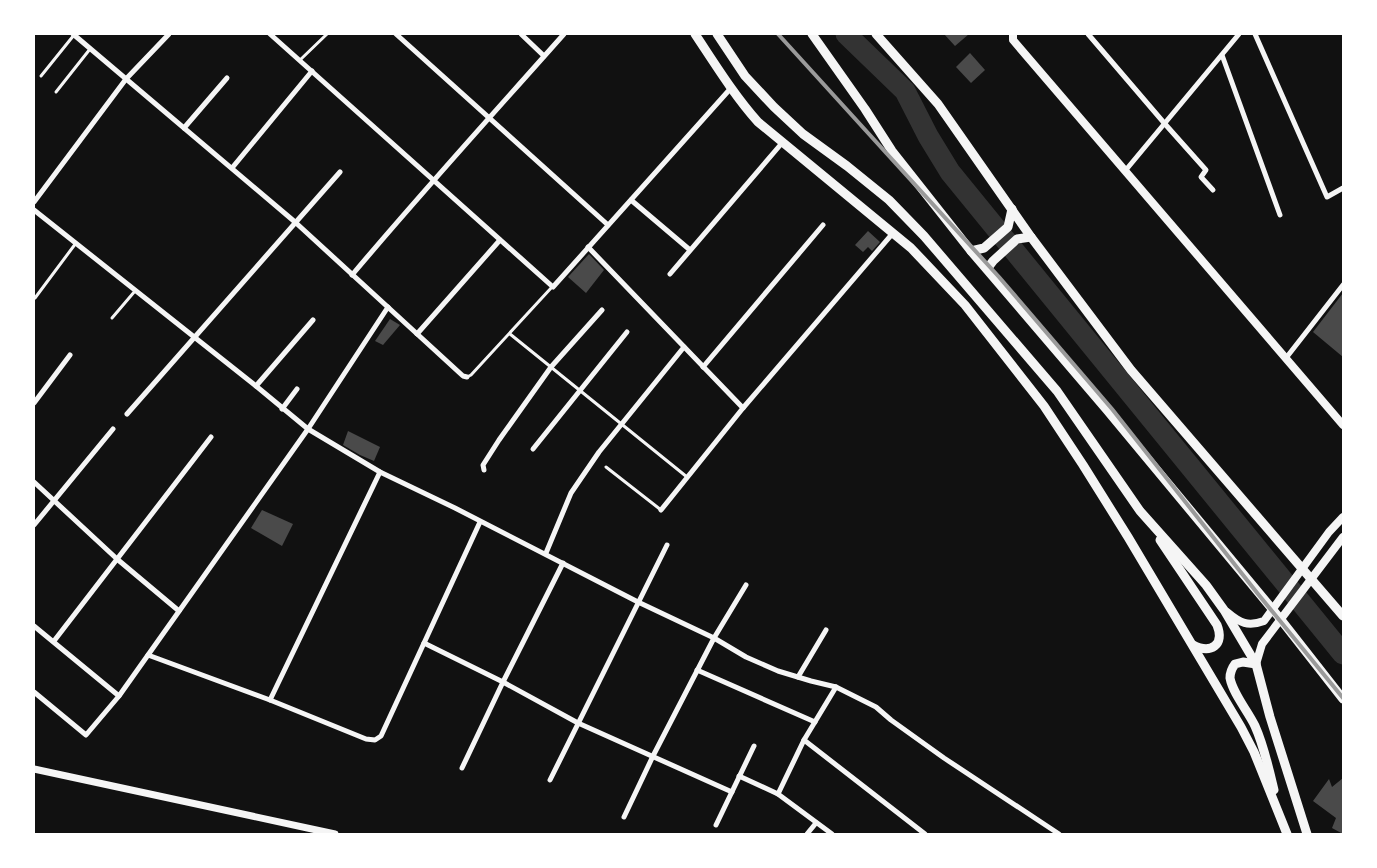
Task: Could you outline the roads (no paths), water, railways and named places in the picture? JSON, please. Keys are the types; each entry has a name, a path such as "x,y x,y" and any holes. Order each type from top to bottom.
{"main road":[{"path":"695,34 752,116 782,143 911,248 964,305 1044,406 1083,465 1241,726 1254,752 1287,834"},
{"path":"717,34 745,76 774,107 803,134 889,200 924,236 1057,391 1217,625 1220,632 1219,640 1213,647 1201,649 1192,645"},
{"path":"812,34 866,109 892,150 971,251 1114,418 1278,616 1343,699"},
{"path":"876,34 938,104 1031,237 1132,370 1343,616"},
{"path":"1013,37 1125,172 1343,425"},
{"path":"971,251 984,248 1008,227 1012,209"},
{"path":"987,269 1016,239 1031,237"},
{"path":"1140,510 1206,585 1224,610 1256,664 1270,717 1307,834"},
{"path":"1224,610 1236,620 1244,623 1254,625 1264,621 1329,532 1343,517"},
{"path":"1256,664 1262,644 1341,539"},
{"path":"1256,664 1243,662 1235,664 1230,675 1233,687 1255,727 1269,768 1279,813"}],"street":[{"path":"73,34 295,222 462,376 467,377"},
{"path":"34,202 126,79 169,34"},
{"path":"270,34 553,287 732,88"},
{"path":"396,34 608,225"},
{"path":"521,34 544,56"},
{"path":"352,275 419,195 564,34"},
{"path":"1013,37 1019,34"},
{"path":"1088,34 1206,170 1201,177 1213,190"},
{"path":"1125,172 1239,34"},
{"path":"1255,34 1327,197 1343,188"},
{"path":"1222,55 1280,216"},
{"path":"232,168 312,72"},
{"path":"184,128 228,78"},
{"path":"670,274 782,143"},
{"path":"127,414 340,172"},
{"path":"631,200 690,250"},
{"path":"34,210 256,386 308,430 380,472 455,508 638,602 714,638 746,657 778,671 836,687 876,707 944,758 1059,834"},
{"path":"703,367 823,225"},
{"path":"661,510 743,408 893,233"},
{"path":"417,334 500,240"},
{"path":"588,248 743,408"},
{"path":"1286,358 1343,285"},
{"path":"34,692 86,735 119,696 308,430 388,307"},
{"path":"484,470 483,465 499,440 551,367 602,310"},
{"path":"256,386 313,320"},
{"path":"533,449 627,332"},
{"path":"546,554 571,493 600,452 684,347"},
{"path":"34,403 70,355"},
{"path":"282,409 297,390"},
{"path":"34,525 113,429"},
{"path":"54,641 212,437"},
{"path":"270,700 380,472"},
{"path":"34,482 118,559 179,611"},
{"path":"148,655 270,700 366,739 375,740 381,736 480,522"},
{"path":"550,780 667,546"},
{"path":"462,768 563,563"},
{"path":"624,817 697,670 746,585"},
{"path":"34,626 119,696"},
{"path":"798,677 826,630"},
{"path":"424,643 578,722 732,792"},
{"path":"697,670 815,722"},
{"path":"778,794 804,740 836,687"},
{"path":"804,740 926,834"},
{"path":"716,825 754,746"},
{"path":"34,769 335,834"},
{"path":"740,776 778,794 832,834"},
{"path":"807,834 816,823"}],"lane":[{"path":"41,76 73,34"},
{"path":"300,60 327,34"},
{"path":"56,92 91,49"},
{"path":"35,298 76,243"},
{"path":"467,377 471,375 553,287"},
{"path":"112,318 135,291"},
{"path":"510,334 687,477"},
{"path":"606,466 661,510"}],"waterway":[{"path":"846,34 905,91 928,136 950,172 1343,654"}],"railway":[{"path":"778,34 999,277 1112,409 1343,698"}]}
